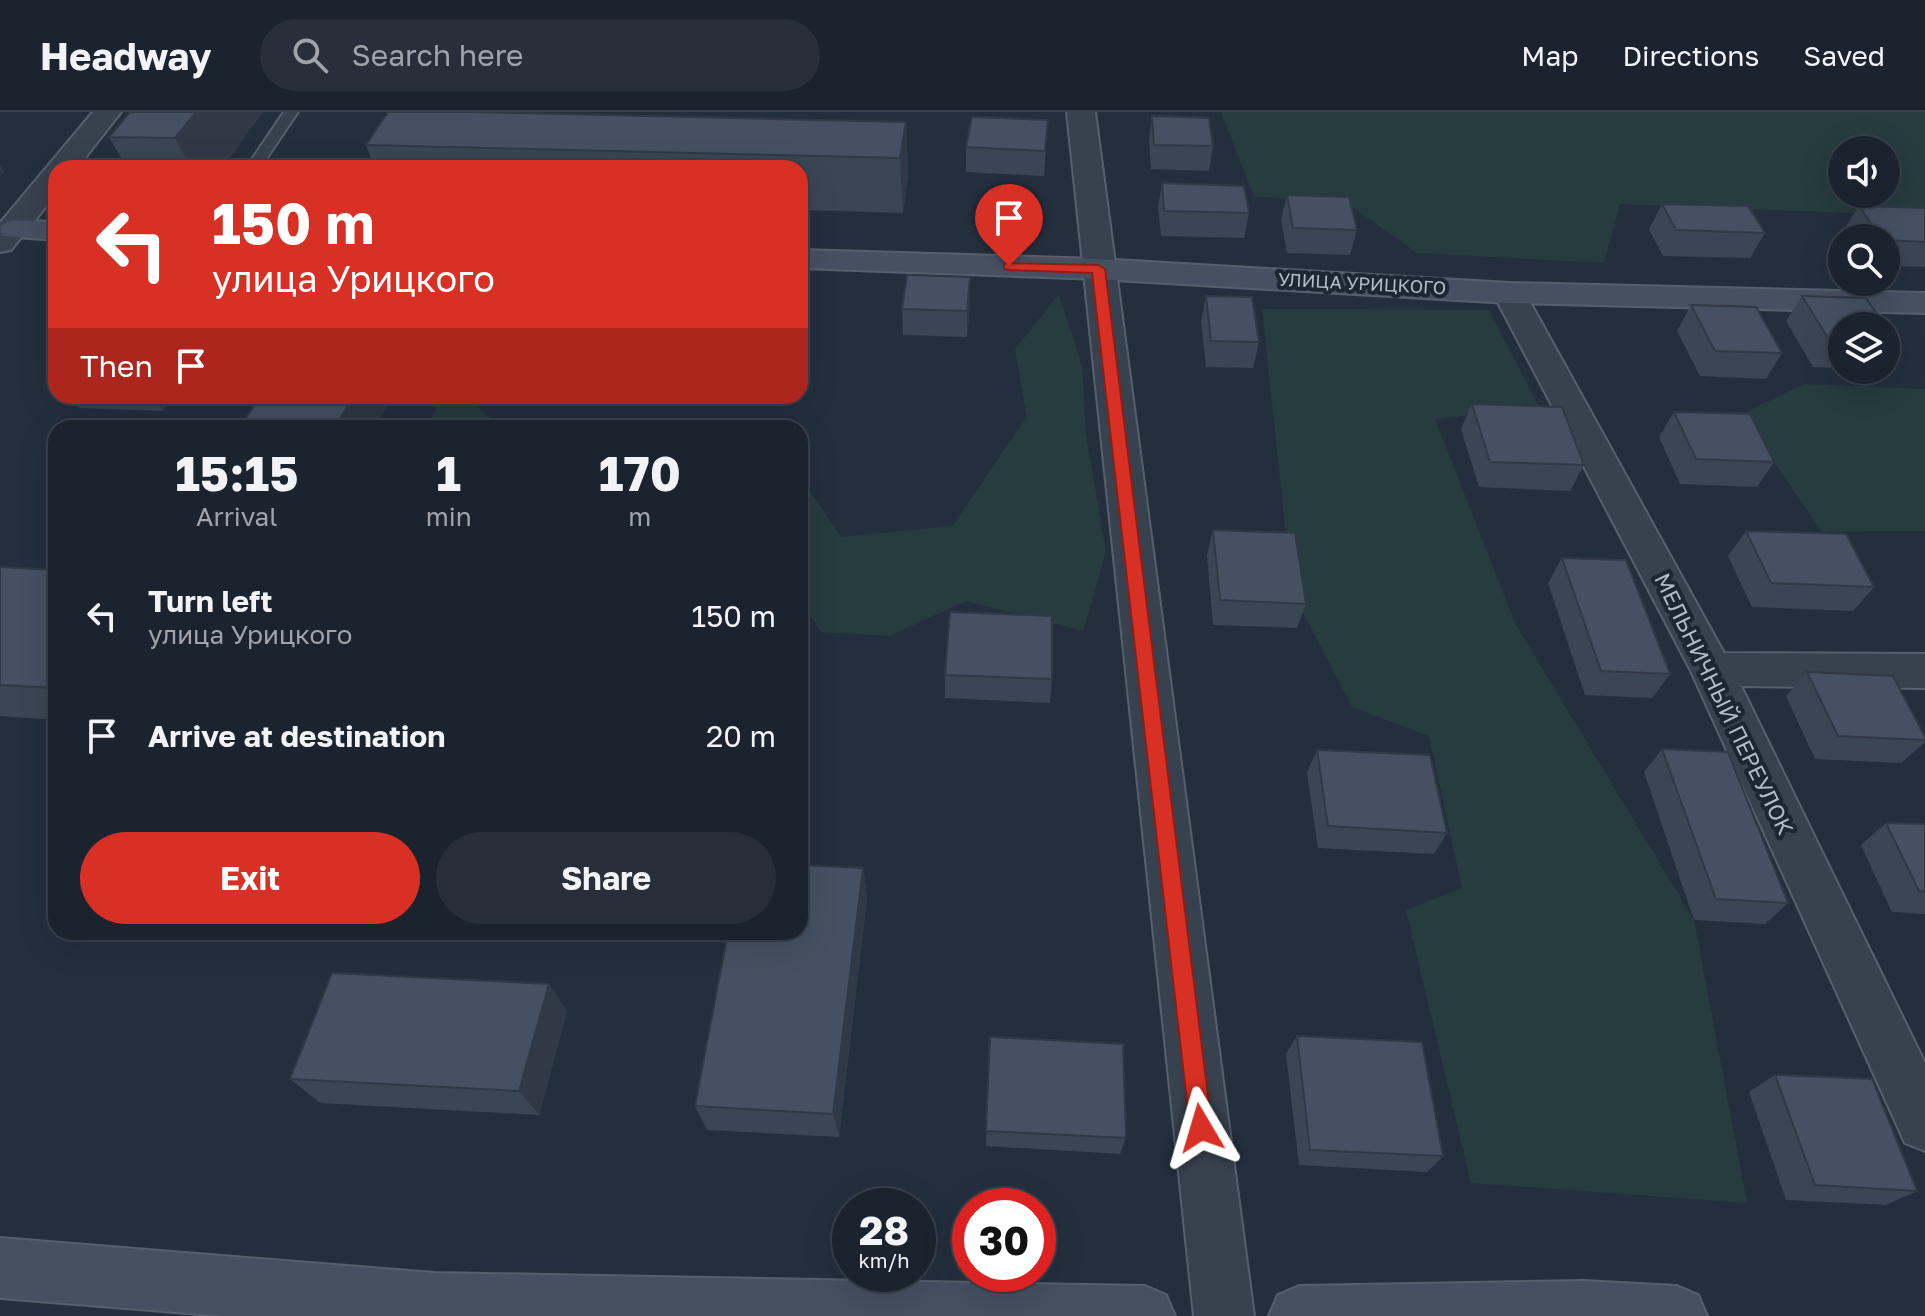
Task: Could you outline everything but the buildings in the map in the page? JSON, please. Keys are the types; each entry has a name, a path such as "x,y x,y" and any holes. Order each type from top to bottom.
{"street":[{"path":"68,160 107,112"},
{"path":"1081,112 1224,1316"},
{"path":"6,236 48,185"},
{"path":"6,236 48,232"},
{"name":"УЛИЦА УРИЦКОГО","path":"808,259 1098,269 1509,293 1925,303"},
{"name":"МЕЛЬНИЧНЫЙ ПЕРЕУЛОК","path":"1509,293 1711,669 1925,1123"},
{"path":"1711,669 1925,671"},
{"path":"0,1268 432,1310 1145,1316"},
{"path":"1299,1316 1584,1311 1677,1316"}],"lane":[{"path":"258,160 291,112"}],"green space":[{"path":"1221,112 1925,112 1925,216 1620,204 1604,263 1417,253 1350,205 1254,196"},
{"path":"1059,294 1082,366 1086,434 1106,552 1083,631 966,601 889,636 821,632 808,613 808,489 841,537 952,526 1027,417 1015,349"},
{"path":"1262,309 1489,310 1539,407 1435,419 1515,623 1694,920 1747,1203 1471,1183 1406,910 1462,888 1429,736 1352,707 1292,591"},
{"path":"1804,384 1925,389 1925,531 1822,532 1742,414"},
{"path":"437,404 474,404 493,420 432,420"}],"route":[{"path":"1009,266 1098,269 1201,1128"}]}
